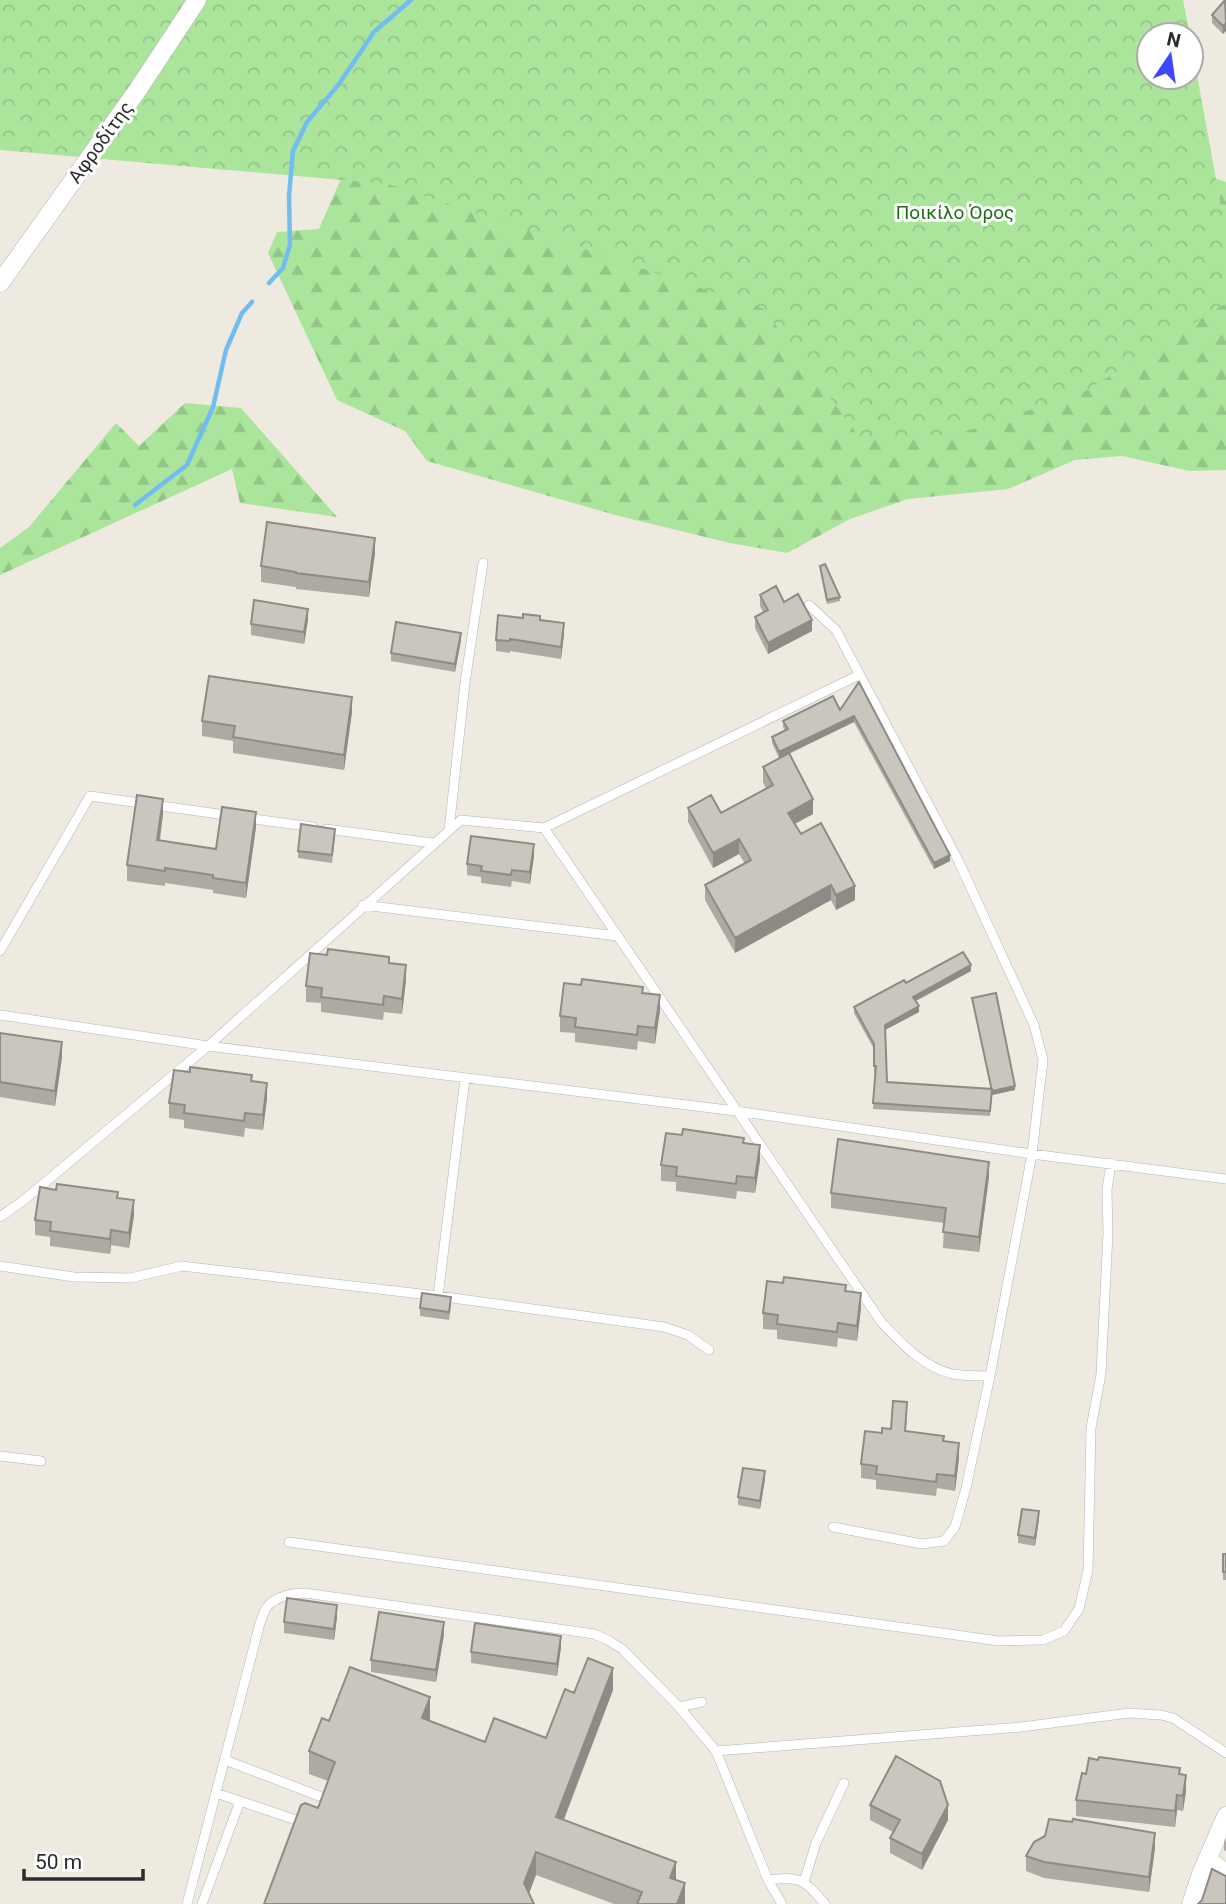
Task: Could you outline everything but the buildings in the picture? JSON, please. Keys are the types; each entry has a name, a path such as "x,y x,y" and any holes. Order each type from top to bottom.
{"street":[{"name":"Αφροδίτης","path":"0,282 137,91 197,0"},
{"path":"1191,1904 1226,1816"},
{"path":"1207,1860 1226,1873"}],"lane":[{"path":"449,830 465,682 483,563"},
{"path":"809,605 836,630 959,862 1034,1025 1043,1060 1032,1154 990,1376 955,1527 944,1541 922,1544 832,1527"},
{"path":"0,1217 24,1200 208,1046 461,820 544,828 859,675"},
{"path":"0,951 90,796 432,844"},
{"path":"544,828 882,1323 912,1354 934,1367 953,1374 990,1376"},
{"path":"363,905 617,936"},
{"path":"0,1015 208,1046 736,1111 1226,1179"},
{"path":"438,1296 465,1079"},
{"path":"289,1542 999,1641 1044,1640 1064,1630 1079,1609 1088,1570 1091,1427 1101,1374 1108,1233 1107,1190 1111,1163"},
{"path":"0,1266 74,1277 130,1278 181,1266 438,1296 664,1327 688,1335 709,1349"},
{"path":"0,1456 41,1461"},
{"path":"187,1904 260,1623 267,1607 294,1593 594,1634 608,1640 622,1650 679,1707 716,1751 768,1880 782,1904"},
{"path":"679,1707 702,1702"},
{"path":"716,1751 1021,1727 1129,1713 1174,1718 1226,1753"},
{"path":"225,1760 319,1796"},
{"path":"804,1882 816,1843 844,1783"},
{"path":"216,1793 299,1821"},
{"path":"202,1904 240,1801"},
{"path":"768,1880 793,1877 804,1882 825,1904"}],"green space":[{"name":"Ποικίλο Όρος","path":"0,0 1183,0 1187,21 1135,21 1135,91 1200,91 1226,234 1226,303 1086,391 959,434 860,438 764,309 388,184 0,150"},
{"path":"1167,161 1226,182 1226,470 1190,471 1122,456 1075,460 1008,489 908,499 850,519 787,553 730,543 615,515 427,461 405,431 337,400 268,253 277,232 319,229 346,167"},
{"path":"185,403 241,408 337,517 240,503 232,469 0,575 0,548 29,527 116,423 139,446"}],"waterway":[{"path":"269,283 283,268 290,245 289,196 293,151 307,122 339,84 374,32 411,0"},
{"path":"135,505 187,465 213,407 226,350 242,313 252,302"}]}
